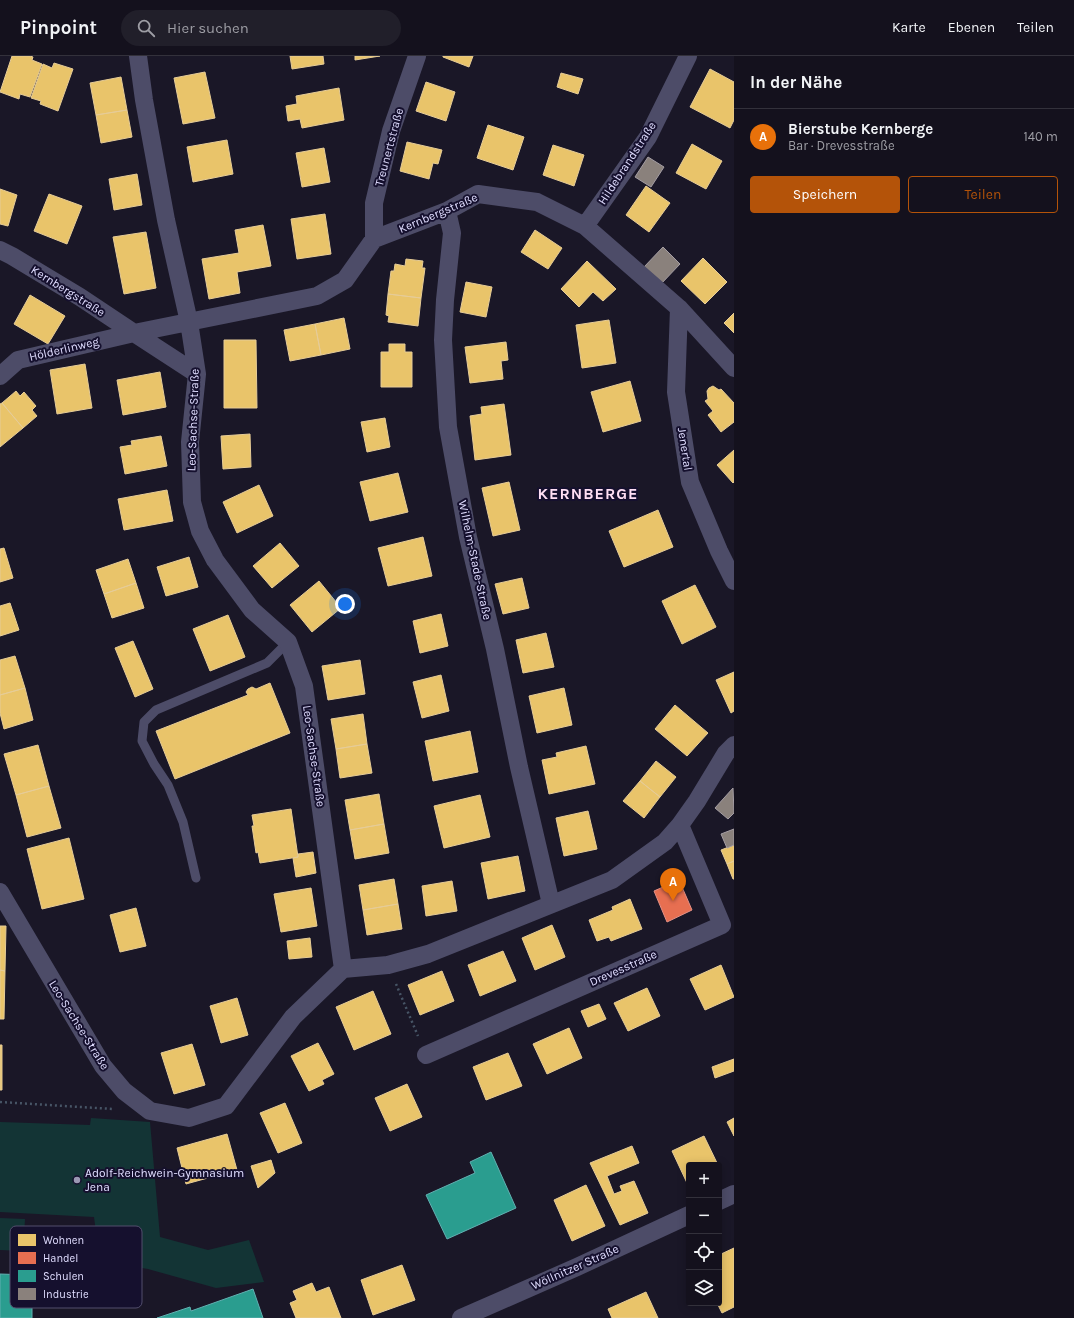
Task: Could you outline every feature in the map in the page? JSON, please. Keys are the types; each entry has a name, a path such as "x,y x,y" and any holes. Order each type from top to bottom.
{"street":[{"name":"Leo-Sachse-Straße","path":"0,892 43,967 103,1066 124,1091 150,1111 189,1118 226,1106 293,1017 344,968 304,686 288,642 252,610 215,560 200,531 192,502 190,442 197,374 189,322 166,220 144,100 138,56"},
{"name":"Treunertstraße","path":"374,240 374,203 391,131 417,56"},
{"name":"Hildebrandstraße","path":"585,226 648,137 688,56"},
{"name":"Kernbergstraße","path":"374,240 447,211 478,194 537,202 585,226 679,308 734,368"},
{"name":"Wilhelm-Stade-Straße","path":"447,211 452,233 445,300 443,340 448,427 468,537 495,649 519,767 551,904"},
{"path":"134,333 317,296 345,280 374,240"},
{"name":"Kernbergstraße","path":"0,250 73,293 197,374"},
{"name":"Jenertal","path":"679,308 676,392 690,482 719,551 734,581"},
{"name":"Hölderlinweg","path":"0,376 18,360 134,333"},
{"path":"344,968 388,965 428,954 612,880 666,842 680,826 726,753 734,745"},
{"name":"Drevesstraße","path":"426,1055 722,925 680,826"},
{"path":"722,1200 734,1194"},
{"name":"Wöllnitzer Straße","path":"461,1318 577,1267 686,1216"}],"lane":[{"path":"196,878 183,822 168,785 154,764 142,741 144,722 156,710 267,664 288,642"}],"path":[{"path":"388,965 426,1055"},
{"path":"0,1102 150,1111"}],"green space":[{"path":"91,1118 150,1122 160,1237 208,1250 249,1240 264,1282 216,1288 142,1268 142,1226 95,1226 94,1217 0,1212 0,1122 90,1125"},
{"path":"0,1218 25,1219 25,1226 10,1226 10,1250 0,1250"}],"building: Wohnen":[{"path":"12,56 30,56 33,57 32,60 42,64 30,97 20,94 19,99 0,92"},
{"path":"290,56 323,56 324,64 292,69"},
{"path":"355,56 380,56 355,60"},
{"path":"443,56 473,56 469,67"},
{"path":"54,63 73,69 58,111 40,104 41,101 31,98 43,64 52,68"},
{"path":"710,69 734,82 734,120 730,128 690,107"},
{"path":"205,72 215,118 183,124 174,78"},
{"path":"561,73 583,79 578,94 557,87"},
{"path":"121,77 127,110 96,115 90,83"},
{"path":"426,82 455,92 446,121 416,111"},
{"path":"339,88 344,120 302,128 300,119 288,121 286,106 297,104 296,96"},
{"path":"127,110 132,137 101,143 96,115"},
{"path":"488,125 524,137 513,170 477,158"},
{"path":"227,140 233,174 193,182 187,147"},
{"path":"407,142 442,150 438,164 433,163 429,179 400,171"},
{"path":"692,144 722,161 706,189 676,173"},
{"path":"553,145 584,155 574,186 543,175"},
{"path":"324,148 330,182 302,187 296,153"},
{"path":"137,174 142,205 114,210 109,179"},
{"path":"646,186 670,203 649,232 626,215"},
{"path":"0,189 17,195 8,226 0,224"},
{"path":"49,194 82,206 67,244 34,231"},
{"path":"325,214 331,254 297,259 291,219"},
{"path":"263,225 271,266 237,272 240,293 209,299 202,259 239,253 235,230"},
{"path":"535,230 562,248 548,269 521,252"},
{"path":"146,232 156,288 124,294 113,237"},
{"path":"703,258 727,282 705,304 681,281"},
{"path":"406,259 423,261 422,268 425,268 421,298 388,294 391,271 394,271 395,264 405,266"},
{"path":"587,261 616,289 603,301 593,292 579,307 561,289"},
{"path":"466,282 492,287 486,317 460,312"},
{"path":"388,294 421,298 418,326 388,322 389,316 386,315"},
{"path":"30,295 65,316 48,344 14,324"},
{"path":"734,313 734,333 724,323"},
{"path":"344,318 350,349 321,355 315,324"},
{"path":"609,320 616,363 582,368 576,325"},
{"path":"315,324 321,355 290,361 284,330"},
{"path":"224,340 256,340 257,408 224,408"},
{"path":"506,342 508,360 501,361 503,379 470,383 465,347"},
{"path":"389,344 405,344 405,352 412,352 412,387 381,387 381,352 389,352"},
{"path":"85,364 92,408 57,414 50,370"},
{"path":"160,372 166,407 123,415 117,380"},
{"path":"630,381 641,421 603,432 591,392"},
{"path":"713,386 719,390 721,389 734,403 734,422 721,432 708,415 713,411 705,401 708,399 707,391"},
{"path":"16,391 20,396 24,392 36,406 32,410 37,416 23,428 2,403"},
{"path":"2,403 23,428 0,447 0,404"},
{"path":"504,404 511,455 475,460 470,416 482,414 481,407"},
{"path":"385,418 390,447 367,452 361,422"},
{"path":"250,434 251,467 223,469 221,436"},
{"path":"161,436 167,466 125,474 120,447 132,445 131,441"},
{"path":"734,450 734,482 733,483 717,465"},
{"path":"398,473 408,512 370,521 360,482"},
{"path":"509,482 520,530 493,536 482,488"},
{"path":"259,485 273,516 237,533 223,502"},
{"path":"167,490 173,521 124,530 118,499"},
{"path":"658,510 673,547 624,567 609,531"},
{"path":"423,537 432,576 388,586 378,548"},
{"path":"280,543 299,566 272,588 253,566"},
{"path":"4,548 13,578 0,582 0,549"},
{"path":"189,557 198,587 166,596 157,567"},
{"path":"128,559 136,583 104,594 96,570"},
{"path":"522,578 529,608 503,614 495,584"},
{"path":"319,581 341,608 312,632 290,605"},
{"path":"136,583 144,608 112,618 104,594"},
{"path":"695,585 716,627 682,644 662,601"},
{"path":"10,603 19,630 0,636 0,606"},
{"path":"441,614 448,646 420,653 413,621"},
{"path":"228,615 245,657 210,671 193,629"},
{"path":"546,633 554,667 523,673 516,640"},
{"path":"133,641 153,689 135,697 115,648"},
{"path":"15,656 25,688 0,695 0,660"},
{"path":"360,660 365,694 328,700 322,666"},
{"path":"734,672 734,711 731,713 716,680"},
{"path":"441,675 449,711 422,718 413,682"},
{"path":"270,683 290,733 175,779 156,731 248,695 246,692 252,687 256,689"},
{"path":"25,688 33,720 4,729 0,713 0,695"},
{"path":"564,688 572,725 537,733 529,696"},
{"path":"675,705 708,733 687,756 655,729"},
{"path":"363,714 367,744 336,749 331,719"},
{"path":"470,731 478,772 433,781 425,741"},
{"path":"367,744 372,773 340,778 336,749"},
{"path":"38,745 49,786 16,795 4,754"},
{"path":"586,746 595,784 549,794 542,760 557,757 556,753"},
{"path":"656,761 676,777 660,797 640,781"},
{"path":"640,781 660,797 644,818 623,801"},
{"path":"49,786 61,828 27,837 16,795"},
{"path":"379,794 384,824 350,830 345,800"},
{"path":"480,795 490,837 444,848 434,806"},
{"path":"291,809 298,857 260,863 258,852 256,853 252,815"},
{"path":"588,811 597,849 564,856 556,818"},
{"path":"384,824 389,853 355,859 350,830"},
{"path":"69,838 84,899 42,909 27,849"},
{"path":"734,845 734,861 727,864 721,850"},
{"path":"313,852 316,873 296,877 293,858 298,857 298,854"},
{"path":"518,856 525,891 488,899 481,863"},
{"path":"734,861 734,879 733,879 727,864"},
{"path":"394,879 398,904 363,910 359,885"},
{"path":"452,881 457,911 426,916 422,886"},
{"path":"311,888 317,926 281,932 274,894"},
{"path":"630,899 642,929 611,941 609,937 597,941 589,920 613,910 612,907"},
{"path":"398,904 402,929 367,935 363,910"},
{"path":"136,908 146,946 120,952 110,915"},
{"path":"552,925 565,957 535,970 522,938"},
{"path":"0,926 6,926 5,971 0,970"},
{"path":"310,938 312,957 289,959 287,941"},
{"path":"503,951 516,981 480,996 468,965"},
{"path":"721,965 734,997 705,1010 690,979"},
{"path":"0,970 5,971 4,1019 0,1019"},
{"path":"442,971 454,1001 420,1015 408,985"},
{"path":"647,988 660,1016 628,1031 614,1003"},
{"path":"373,991 391,1034 354,1050 336,1007"},
{"path":"237,998 248,1035 221,1043 210,1006"},
{"path":"599,1004 606,1019 588,1027 581,1011"},
{"path":"569,1028 582,1058 547,1074 533,1044"},
{"path":"318,1043 334,1074 322,1080 324,1084 309,1091 291,1056"},
{"path":"192,1044 205,1085 174,1094 161,1053"},
{"path":"0,1045 2,1045 2,1090 0,1090"},
{"path":"508,1053 522,1086 486,1100 473,1067"},
{"path":"734,1059 734,1071 715,1078 712,1067"},
{"path":"407,1084 422,1117 390,1131 375,1098"},
{"path":"285,1103 302,1143 278,1153 260,1113"},
{"path":"734,1118 734,1136 727,1122"},
{"path":"227,1134 237,1170 186,1184 177,1148"},
{"path":"704,1136 717,1162 686,1162 686,1181 672,1151"},
{"path":"632,1146 639,1163 607,1176 614,1194 622,1191 620,1186 634,1181 648,1213 620,1225 590,1163"},
{"path":"271,1160 275,1173 258,1188 251,1166"},
{"path":"586,1185 605,1226 572,1241 554,1200"},
{"path":"734,1248 734,1307 722,1313 718,1306 722,1306 722,1254"},
{"path":"402,1265 415,1300 373,1315 361,1280"},
{"path":"312,1283 316,1292 329,1287 341,1318 296,1318 290,1303 297,1300 293,1291"},
{"path":"646,1292 658,1318 612,1318 608,1309"}],"building: Handel":[{"path":"679,880 692,910 667,922 654,891"}],"building: Schulen":[{"path":"491,1152 516,1208 447,1239 426,1195 475,1173 470,1162"},
{"path":"0,1274 10,1274 10,1308 32,1308 32,1318 0,1318"},
{"path":"253,1289 263,1318 157,1318 190,1307 191,1311"}],"building: Industrie":[{"path":"648,157 664,167 651,187 635,177"},
{"path":"663,247 680,264 661,284 644,267"},
{"path":"733,788 734,813 728,819 715,808"},
{"path":"734,829 734,845 727,848 721,834"}],"place":[{"name":"Bierstube Kernberge","path":"673,901"},
{"name":"Adolf-Reichwein-Gymnasium Jena","path":"77,1180"}],"district":[{"name":"KERNBERGE","path":"588,493"}]}
